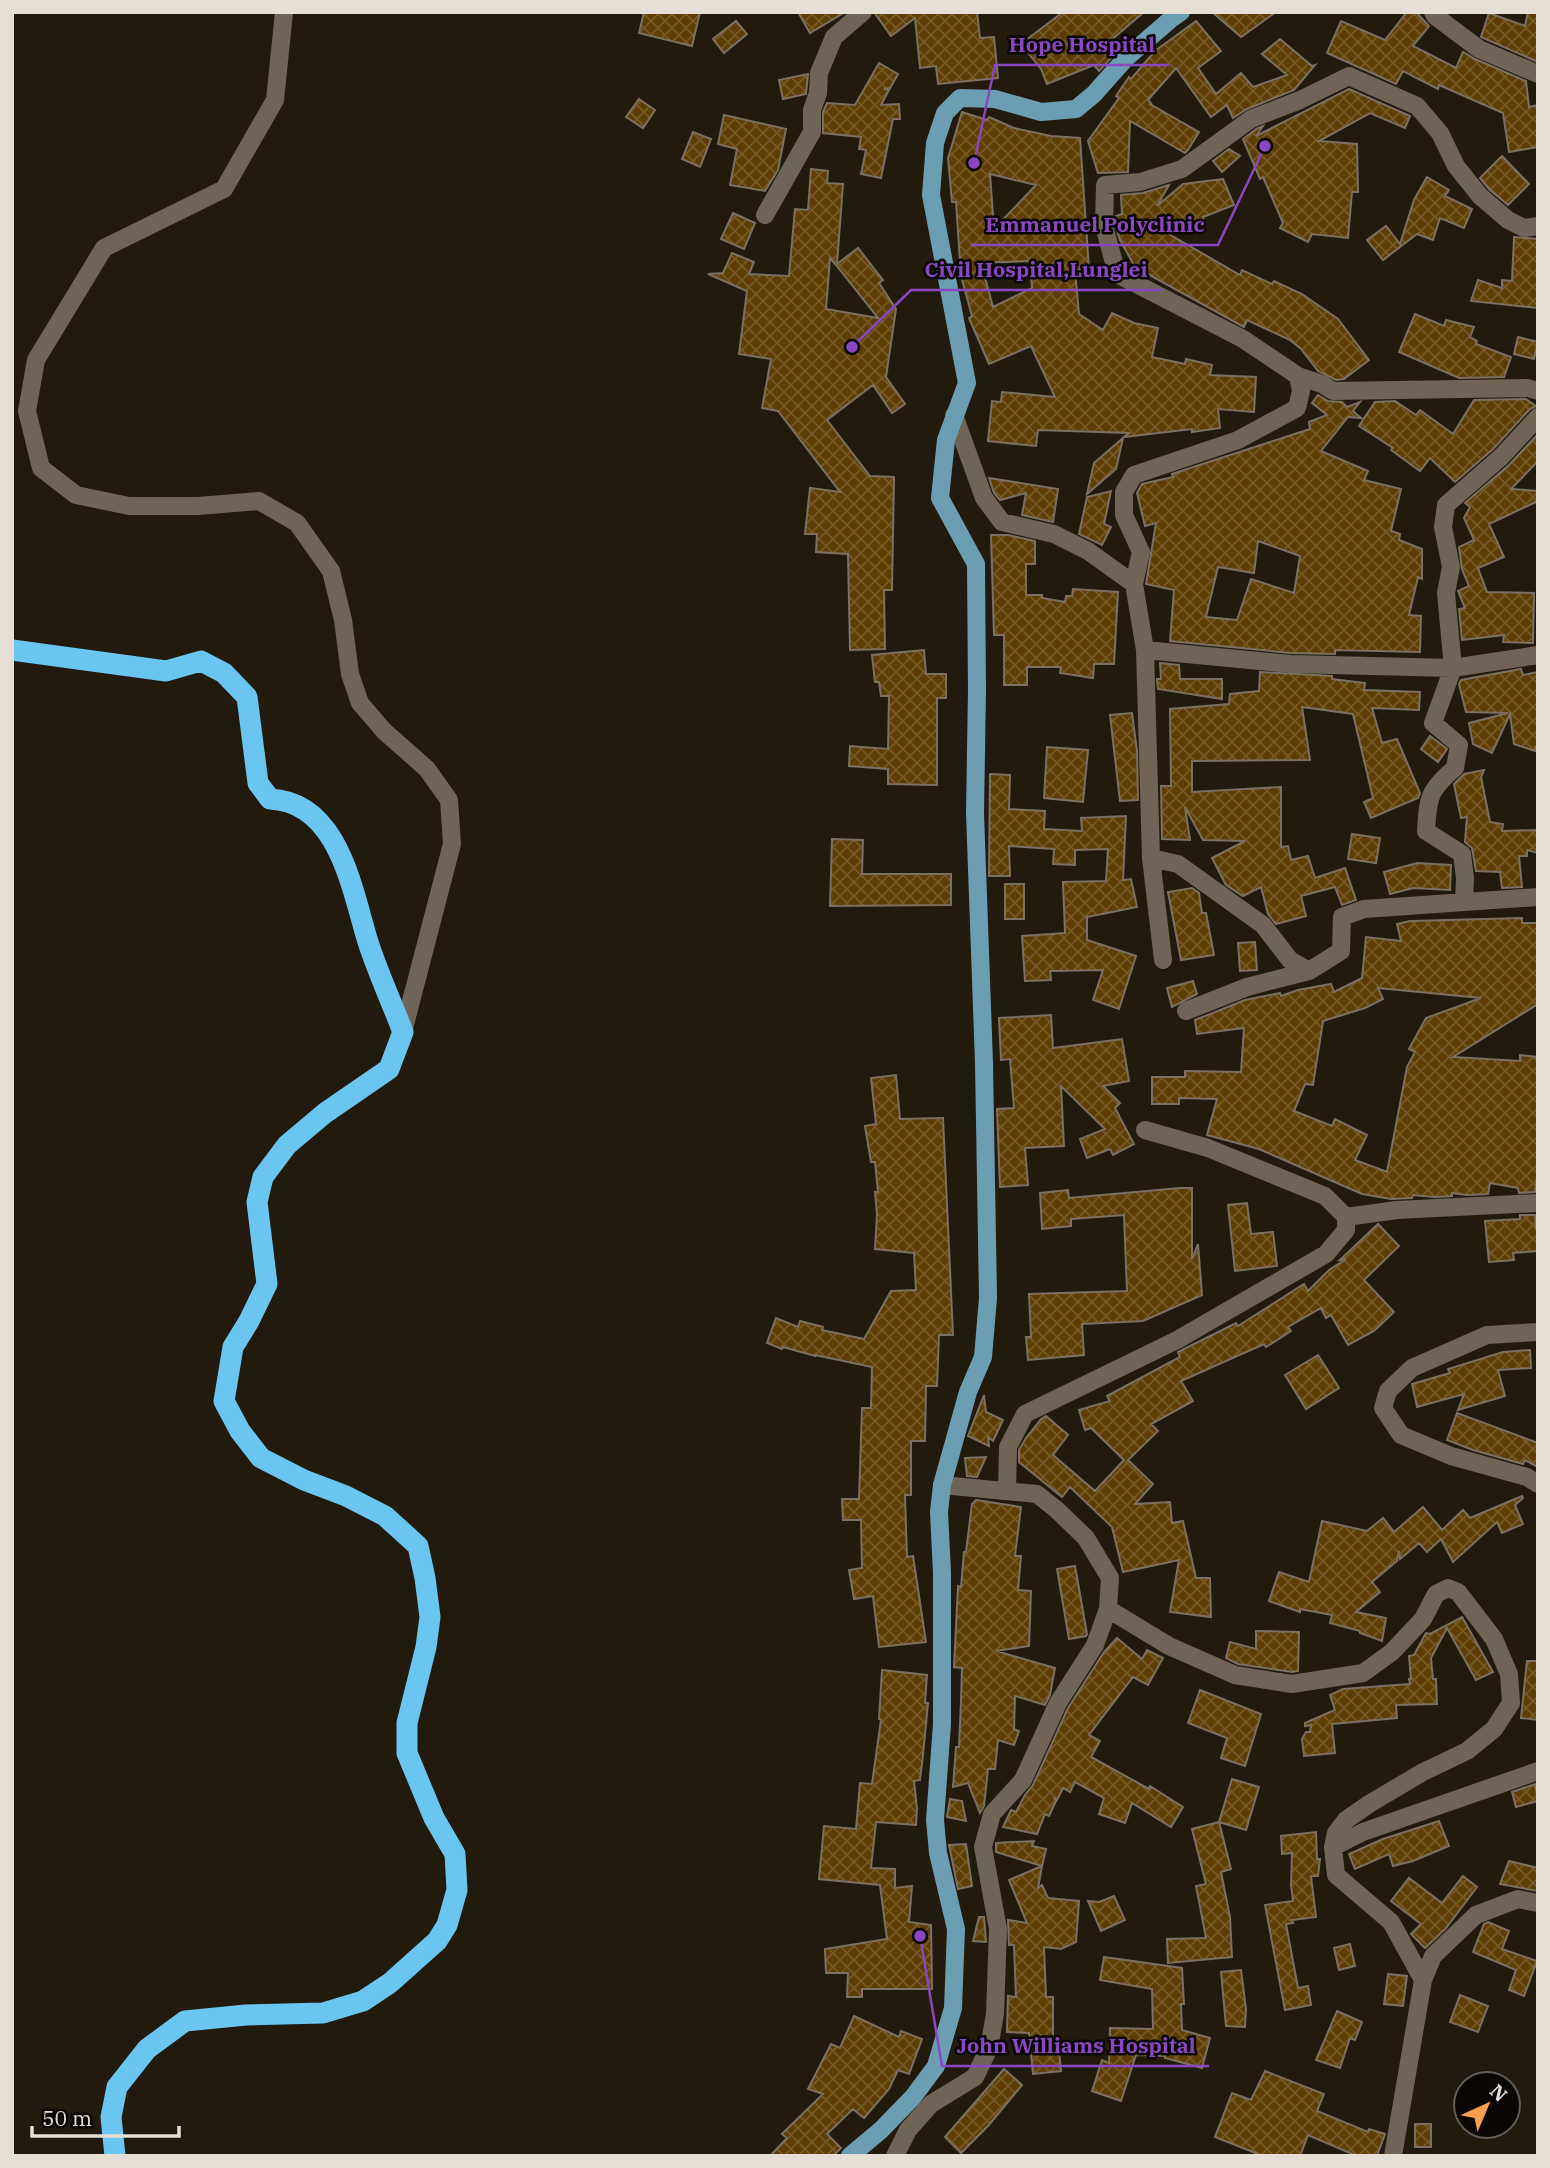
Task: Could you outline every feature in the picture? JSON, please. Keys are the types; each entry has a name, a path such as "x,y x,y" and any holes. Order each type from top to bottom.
{"highway":[{"path":"12,650 166,671 201,661 225,673 247,697 258,783 270,799 282,799 313,813 340,853 369,945 403,1032 389,1069 326,1113 287,1145 264,1177 257,1202 267,1284 250,1321 233,1347 224,1401 240,1431 261,1458 385,1516 418,1546 430,1617 426,1647 407,1723 407,1754 434,1818 455,1854 457,1890 447,1924 437,1941 390,1983 363,2001 323,2013 246,2015 185,2021 147,2049 117,2087 111,2117 115,2156"}],"main road":[{"path":"850,2156 914,2097 936,2066 953,2008 956,1929 938,1853 935,1820 942,1724 942,1573 939,1512 942,1485 968,1392 983,1357 988,1298 975,813 976,564 940,498 946,440 967,383 931,195 935,143 945,113 960,98 995,99 1041,112 1076,109 1094,94 1126,58 1181,12"}],"street":[{"path":"284,12 275,100 224,189 104,248 36,360 27,411 41,468 76,495 129,506 198,506 259,501 297,523 331,570 343,620 350,674 360,704 384,731 427,769 449,800 452,844 403,1032"},
{"path":"765,215 812,132 812,110 818,93 820,73 834,37 863,12"},
{"path":"1433,12 1479,49 1538,74"},
{"path":"1538,226 1524,228 1508,220 1479,196 1456,166 1440,133 1417,106 1349,76 1300,100 1251,119 1182,169 1140,182 1105,185 1104,226 1117,274 1244,340 1298,376 1322,384 1333,391 1528,388 1538,391"},
{"path":"1163,960 1151,858 1145,650 1134,584 1141,552 1124,515 1124,492 1133,475 1238,440 1297,408 1301,391 1298,376"},
{"path":"954,415 984,498 1002,522 1055,534 1088,551 1134,584"},
{"path":"1464,902 1462,854 1426,831 1428,803 1436,785 1455,768 1459,745 1433,723 1453,668 1446,593 1451,567 1443,527 1446,505 1501,457 1538,417"},
{"path":"1145,650 1290,664 1453,668 1538,655"},
{"path":"1151,858 1178,864 1263,925 1290,960 1309,971"},
{"path":"1185,1011 1247,987 1309,971 1341,951 1342,917 1364,909 1538,897"},
{"path":"1007,1491 1008,1447 1025,1414 1177,1340 1326,1254 1346,1230 1346,1217 1325,1196 1209,1148 1145,1130"},
{"path":"1346,1217 1397,1210 1538,1203"},
{"path":"1538,1332 1487,1335 1412,1368 1388,1391 1383,1408 1401,1435 1451,1456 1527,1477 1538,1485"},
{"path":"895,2156 908,2130 931,2105 975,2077 989,2048 995,2014 998,1928 983,1847 992,1814 1023,1780 1058,1703 1095,1645 1108,1609 1110,1578 1086,1538 1058,1510 1037,1494 942,1485"},
{"path":"1108,1609 1169,1646 1235,1675 1292,1684 1363,1673 1392,1652 1423,1619 1436,1594 1448,1588 1458,1592 1494,1639 1509,1674 1511,1703 1494,1729 1467,1751 1423,1772 1346,1820 1336,1833 1333,1847 1336,1875 1391,1922 1423,1980"},
{"path":"1333,1847 1363,1832 1538,1771"},
{"path":"1393,2156 1423,1980 1433,1956 1476,1915 1518,1899 1538,1903"}],"building":[{"path":"644,12 700,12 692,46 639,33"},
{"path":"798,12 845,12 810,33"},
{"path":"874,12 977,12 980,38 994,37 998,78 938,84 936,66 920,68 915,18 891,36"},
{"path":"1063,12 1144,12 1103,47 1112,57 1099,71 1094,65 1047,84 1041,69 1021,44"},
{"path":"1212,12 1276,12 1241,37"},
{"path":"1407,12 1416,12 1429,26 1413,46 1456,68 1463,52 1526,81 1529,107 1538,105 1538,147 1509,152 1503,113 1439,85 1438,89 1403,71 1396,84 1327,53 1341,21 1385,40"},
{"path":"1528,12 1538,12 1538,62 1481,37 1489,13 1525,26"},
{"path":"736,21 747,34 724,53 713,39"},
{"path":"1196,21 1221,51 1198,68 1216,94 1241,73 1253,87 1287,75 1262,54 1280,39 1312,66 1315,65 1294,90 1247,109 1233,118 1227,105 1211,117 1176,68 1148,100 1150,104 1199,132 1188,150 1185,153 1130,121 1128,172 1098,173 1088,141 1119,98 1116,96 1129,77 1131,79 1155,51"},
{"path":"879,63 898,74 890,88 884,89 889,90 881,105 899,104 900,119 893,119 881,178 861,174 866,150 859,149 861,137 823,133 823,112 827,103 855,105"},
{"path":"808,74 806,94 783,99 779,80"},
{"path":"1349,89 1410,116 1405,128 1370,113 1319,141 1357,144 1358,192 1352,192 1348,238 1312,234 1308,242 1280,228 1283,223 1243,139 1256,129 1263,126 1256,136"},
{"path":"639,99 655,110 643,128 626,117"},
{"path":"962,112 987,120 989,117 1014,128 1051,136 1080,138 1089,269 1075,270 1079,314 1103,330 1112,313 1134,323 1158,328 1152,357 1185,364 1186,359 1212,365 1210,375 1256,377 1254,412 1218,409 1220,428 1192,432 1192,429 1124,437 1129,433 1038,430 1036,446 988,441 992,401 1001,402 1002,392 1055,397 1031,346 989,364 969,318 972,316 961,276 956,202 952,202 948,158","holes":["990,174 1036,185 994,229","1030,261 1032,288 993,307 981,263"]},
{"path":"724,115 786,129 778,170 765,191 730,185 737,149 718,144"},
{"path":"693,132 711,139 700,167 682,159"},
{"path":"1229,149 1240,156 1222,172 1213,161"},
{"path":"1502,156 1529,184 1508,205 1480,178"},
{"path":"811,169 828,171 827,183 843,184 837,264 858,248 883,280 879,283 896,309 886,377 905,404 892,413 873,385 827,420 870,476 894,477 892,590 884,590 885,649 850,650 848,554 816,552 817,534 805,534 810,488 840,492 778,411 762,408 771,359 739,354 747,291 708,274 723,273 732,253 754,262 749,274 789,276 795,209 808,210","holes":["830,258 878,318 826,309"]},
{"path":"1427,177 1449,190 1445,196 1472,209 1464,228 1440,218 1433,240 1417,234 1383,260 1367,240 1386,226 1400,244 1414,200"},
{"path":"1223,179 1234,205 1203,217 1205,229 1167,233 1240,275 1242,270 1302,294 1338,319 1369,360 1344,379 1336,380 1318,371 1301,349 1290,340 1247,320 1244,327 1135,267 1115,225 1116,216 1122,214 1121,195 1143,193 1169,185 1157,206 1183,184"},
{"path":"733,213 755,223 744,249 721,239"},
{"path":"1514,237 1538,239 1538,308 1471,301 1478,280 1502,288 1502,280 1512,281"},
{"path":"1415,314 1444,326 1446,320 1474,327 1470,337 1477,341 1476,344 1511,357 1504,377 1459,378 1399,352"},
{"path":"1518,337 1538,342 1534,359 1514,354"},
{"path":"1318,395 1328,401 1342,402 1347,407 1360,402 1353,411 1361,418 1348,417 1321,451 1368,471 1364,480 1401,489 1391,531 1400,534 1399,540 1422,549 1422,579 1418,577 1409,615 1421,616 1420,652 1335,650 1335,654 1291,653 1170,641 1174,590 1146,584 1156,523 1145,526 1137,493 1142,484 1173,477 1172,474 1310,429 1309,422 1327,415 1312,403","holes":["1258,541 1300,556 1294,593 1251,579 1237,620 1206,617 1218,567 1254,573"]},
{"path":"1526,399 1536,406 1455,482 1430,458 1420,471 1391,450 1393,448 1359,426 1375,402 1395,401 1416,415 1420,410 1453,434 1474,400"},
{"path":"1538,434 1538,461 1511,489 1538,491 1538,501 1489,524 1504,557 1478,568 1487,592 1534,593 1533,643 1503,642 1504,635 1462,640 1459,609 1465,608 1458,591 1469,586 1462,569 1459,547 1474,540 1464,518 1470,507 1465,503 1509,465"},
{"path":"1123,438 1116,469 1087,494 1094,463"},
{"path":"989,478 1058,489 1053,522 1022,515 1026,493 1000,500 994,493"},
{"path":"1111,491 1104,524 1111,527 1102,545 1079,534 1087,497"},
{"path":"991,535 1008,535 1035,541 1035,564 1026,564 1026,595 1042,595 1042,598 1065,602 1066,596 1072,596 1073,589 1118,592 1114,664 1094,664 1093,678 1060,673 1061,667 1027,667 1027,685 1004,685 1004,635 994,635"},
{"path":"924,650 926,674 946,674 946,698 937,698 937,785 888,784 888,769 849,766 850,746 888,749 889,696 881,696 879,682 875,682 872,655"},
{"path":"1160,663 1179,665 1180,679 1222,679 1222,699 1158,689 1157,679 1161,679"},
{"path":"1521,669 1523,675 1538,672 1538,742 1535,751 1514,744 1510,714 1492,753 1473,744 1469,723 1508,713 1466,712 1459,684 1461,680"},
{"path":"1260,672 1332,676 1332,679 1365,683 1364,690 1420,692 1419,710 1372,708 1382,743 1397,739 1420,793 1418,798 1371,818 1364,802 1373,798 1353,714 1302,707 1310,760 1192,761 1192,792 1281,787 1281,847 1288,846 1291,860 1308,856 1315,878 1345,868 1356,900 1342,905 1335,887 1301,896 1306,916 1276,924 1268,914 1261,887 1243,896 1226,885 1212,858 1245,841 1203,840 1185,807 1190,840 1162,839 1161,786 1171,786 1170,709 1229,704 1230,694 1259,691"},
{"path":"1132,713 1137,751 1138,800 1120,801 1110,715"},
{"path":"1430,736 1447,749 1438,762 1421,749"},
{"path":"1047,747 1088,750 1083,802 1044,798"},
{"path":"1484,770 1481,777 1490,822 1503,824 1502,831 1538,830 1538,853 1527,850 1527,856 1519,856 1522,887 1502,888 1500,872 1476,871 1472,848 1465,842 1467,817 1461,818 1454,784 1464,774"},
{"path":"990,774 1010,775 1009,809 1045,811 1044,829 1082,831 1081,818 1126,816 1123,880 1131,879 1137,907 1087,917 1087,940 1136,956 1119,1009 1093,1000 1103,970 1050,971 1051,980 1025,981 1022,936 1065,933 1063,882 1106,881 1108,849 1075,850 1075,865 1053,864 1054,849 1009,846 1010,876 989,876"},
{"path":"1352,834 1380,838 1376,863 1348,859"},
{"path":"832,839 863,840 862,874 951,874 951,905 830,906"},
{"path":"1417,863 1451,865 1450,890 1413,888 1390,894 1384,872"},
{"path":"1005,884 1024,884 1024,919 1005,919"},
{"path":"1192,888 1199,893 1202,913 1206,913 1214,955 1181,960 1168,892"},
{"path":"1522,918 1522,923 1538,923 1538,1004 1453,1057 1520,1061 1520,1055 1538,1057 1538,1169 1535,1192 1519,1193 1518,1188 1490,1183 1488,1194 1452,1193 1452,1196 1435,1197 1413,1195 1412,1198 1391,1199 1362,1194 1259,1149 1207,1135 1217,1099 1179,1098 1179,1104 1152,1104 1152,1077 1185,1077 1185,1071 1241,1072 1244,1028 1197,1034 1195,1020 1245,1000 1280,993 1281,996 1331,984 1334,992 1362,978 1366,937 1401,941 1397,924 1410,921","holes":["1378,988 1481,998 1426,1018 1409,1049 1415,1052 1407,1067 1387,1172 1355,1160 1367,1135 1335,1119 1332,1126 1294,1111 1305,1084 1313,1085 1323,1021 1365,1008 1383,999"]},
{"path":"1255,942 1257,970 1240,971 1238,943"},
{"path":"1193,981 1197,994 1172,1007 1167,988"},
{"path":"1051,1015 1053,1048 1122,1039 1129,1081 1103,1086 1120,1103 1115,1108 1134,1144 1113,1155 1110,1149 1087,1158 1080,1139 1105,1129 1061,1086 1064,1146 1025,1148 1028,1185 1000,1187 997,1109 1014,1108 1010,1059 1001,1060 999,1018"},
{"path":"896,1075 900,1119 943,1118 953,1335 939,1335 937,1386 926,1386 925,1441 911,1441 911,1495 905,1495 907,1557 913,1556 926,1642 879,1647 873,1596 854,1599 849,1570 862,1568 861,1520 843,1520 842,1499 859,1499 862,1408 871,1408 872,1367 783,1347 782,1349 767,1343 776,1318 798,1327 800,1321 823,1327 822,1330 864,1339 891,1291 916,1290 914,1253 875,1249 875,1192 878,1192 875,1162 871,1162 865,1126 876,1124 871,1078"},
{"path":"1192,1188 1192,1259 1198,1244 1202,1295 1143,1321 1082,1324 1084,1355 1028,1360 1026,1337 1031,1337 1029,1294 1127,1291 1124,1215 1071,1219 1071,1226 1042,1229 1040,1193 1068,1190 1069,1198"},
{"path":"1247,1203 1251,1234 1273,1232 1277,1266 1235,1271 1228,1205"},
{"path":"1520,1215 1535,1215 1538,1251 1513,1253 1514,1260 1489,1262 1485,1221 1520,1219"},
{"path":"1378,1224 1399,1246 1364,1280 1394,1312 1374,1331 1348,1345 1331,1315 1326,1318 1321,1308 1288,1327 1291,1331 1266,1347 1264,1344 1181,1381 1193,1401 1151,1424 1158,1431 1128,1460 1153,1484 1135,1504 1170,1502 1172,1523 1183,1521 1196,1578 1210,1578 1211,1617 1170,1612 1179,1560 1123,1572 1112,1527 1070,1487 1062,1497 1019,1462 1019,1450 1046,1416 1068,1435 1053,1455 1095,1491 1124,1460 1091,1428 1085,1430 1079,1410 1110,1401 1107,1396 1180,1357 1178,1352 1236,1323 1238,1326 1304,1284 1308,1291 1329,1270 1346,1259 1340,1260"},
{"path":"1530,1350 1531,1368 1498,1370 1505,1396 1458,1410 1464,1394 1417,1407 1412,1384 1450,1373 1448,1369 1503,1352"},
{"path":"1318,1355 1339,1388 1306,1409 1285,1375"},
{"path":"984,1395 986,1412 1003,1420 993,1441 988,1437 989,1446 968,1436"},
{"path":"1457,1413 1538,1443 1538,1467 1525,1460 1523,1464 1447,1440"},
{"path":"986,1457 977,1477 967,1476 965,1458"},
{"path":"1522,1496 1515,1505 1523,1524 1502,1533 1497,1522 1453,1562 1441,1539 1427,1552 1419,1543 1400,1559 1399,1551 1397,1561 1372,1582 1380,1592 1356,1612 1386,1618 1382,1641 1360,1631 1330,1623 1332,1615 1300,1609 1300,1612 1269,1601 1279,1572 1309,1582 1322,1521 1367,1531 1383,1518 1394,1532 1423,1507 1442,1530 1463,1510 1470,1518"},
{"path":"976,1500 1021,1507 1015,1556 1021,1556 1018,1590 1031,1591 1029,1646 996,1651 1055,1668 1050,1695 1045,1705 1015,1696 1014,1729 1019,1731 1014,1745 998,1740 995,1769 988,1769 984,1806 980,1813 968,1783 953,1787 956,1747 959,1747 962,1668 954,1667 958,1586 961,1587 972,1504"},
{"path":"1075,1566 1087,1634 1069,1639 1057,1569"},
{"path":"1462,1617 1493,1672 1476,1680 1447,1628 1431,1658 1433,1679 1436,1679 1437,1704 1396,1705 1397,1718 1332,1724 1335,1753 1304,1756 1302,1739 1306,1732 1310,1732 1311,1725 1305,1726 1305,1723 1335,1710 1330,1695 1343,1689 1410,1684 1409,1656 1414,1655 1426,1633 1430,1634"},
{"path":"1256,1631 1299,1632 1298,1671 1238,1664 1226,1658 1230,1642 1256,1649"},
{"path":"1117,1638 1142,1659 1147,1650 1163,1658 1148,1685 1133,1677 1089,1735 1100,1741 1091,1757 1149,1789 1150,1786 1183,1807 1171,1827 1132,1803 1125,1823 1099,1814 1104,1798 1075,1782 1070,1792 1063,1788 1057,1800 1055,1799 1049,1816 1045,1814 1037,1834 1003,1827 1011,1810 1016,1812 1033,1785 1068,1708 1104,1652"},
{"path":"1527,1661 1538,1661 1538,1720 1521,1718"},
{"path":"882,1670 927,1675 925,1703 928,1703 920,1780 914,1781 916,1825 876,1822 871,1868 895,1869 895,1888 912,1886 909,1922 931,1925 932,1989 862,1989 862,1997 847,1997 848,1973 826,1973 825,1949 887,1939 880,1885 819,1879 824,1826 856,1829 860,1783 872,1784 881,1720"},
{"path":"1200,1690 1261,1714 1245,1766 1221,1758 1227,1738 1188,1723"},
{"path":"1232,1779 1259,1787 1246,1830 1219,1822"},
{"path":"1535,1784 1538,1801 1516,1807 1512,1792"},
{"path":"950,1799 962,1801 966,1821 947,1817"},
{"path":"1439,1821 1449,1846 1393,1866 1389,1854 1355,1869 1349,1854 1383,1839"},
{"path":"1219,1822 1231,1869 1221,1872 1230,1917 1232,1957 1168,1963 1167,1939 1206,1938 1196,1886 1206,1884 1192,1829"},
{"path":"1316,1832 1317,1859 1320,1859 1318,1876 1311,1876 1316,1917 1292,1920 1293,1923 1286,1924 1298,1988 1308,1986 1311,2005 1285,2010 1265,1905 1293,1901 1292,1853 1282,1854 1281,1836"},
{"path":"1034,1841 1032,1846 1046,1849 1042,1866 996,1852 996,1843"},
{"path":"966,1844 972,1886 958,1889 949,1845"},
{"path":"1509,1861 1538,1868 1538,1891 1500,1884"},
{"path":"1042,1866 1038,1888 1042,1885 1048,1898 1079,1901 1076,1942 1061,1949 1044,1947 1046,1997 1053,1997 1053,2041 1058,2040 1061,2071 1033,2074 1029,2033 1007,2032 1008,1996 1016,1997 1014,1945 1009,1945 1008,1920 1027,1923 1009,1880"},
{"path":"1463,1876 1477,1887 1446,1928 1425,1948 1411,1934 1421,1924 1391,1901 1409,1878 1442,1903"},
{"path":"1114,1896 1125,1920 1101,1931 1088,1901 1099,1902"},
{"path":"979,1917 984,1917 986,1942 973,1941"},
{"path":"1488,1922 1509,1931 1502,1949 1537,1961 1524,1996 1509,1990 1516,1970 1473,1952 1484,1924"},
{"path":"1350,1944 1355,1966 1339,1970 1334,1948"},
{"path":"1104,1957 1182,1968 1182,2030 1210,2038 1202,2068 1165,2056 1136,2055 1121,2101 1092,2091 1102,2060 1109,2063 1110,2028 1153,2029 1152,1989 1100,1980"},
{"path":"1241,1970 1246,2009 1245,2027 1226,2026 1221,1972"},
{"path":"1388,1974 1407,1976 1403,2006 1384,2004"},
{"path":"1460,1995 1488,2006 1478,2032 1450,2022"},
{"path":"1337,2011 1362,2022 1355,2040 1350,2038 1340,2068 1316,2060"},
{"path":"854,2016 899,2037 901,2031 922,2039 909,2074 898,2070 889,2089 864,2118 853,2109 827,2134 841,2148 833,2156 770,2156 787,2138 782,2134 823,2094 808,2089 831,2044 840,2048"},
{"path":"1004,2069 1022,2085 961,2153 945,2137"},
{"path":"1265,2071 1324,2094 1317,2111 1368,2132 1369,2129 1385,2134 1377,2156 1357,2156 1308,2135 1300,2156 1263,2156 1215,2137 1232,2093 1251,2100"},
{"path":"1415,2124 1431,2124 1431,2147 1415,2147"}],"place":[{"name":"Emmanuel Polyclinic","path":"1265,146"},
{"name":"Hope Hospital","path":"974,163"},
{"name":"Civil Hospital,Lunglei","path":"852,347"},
{"name":"John Williams Hospital","path":"920,1936"}]}
